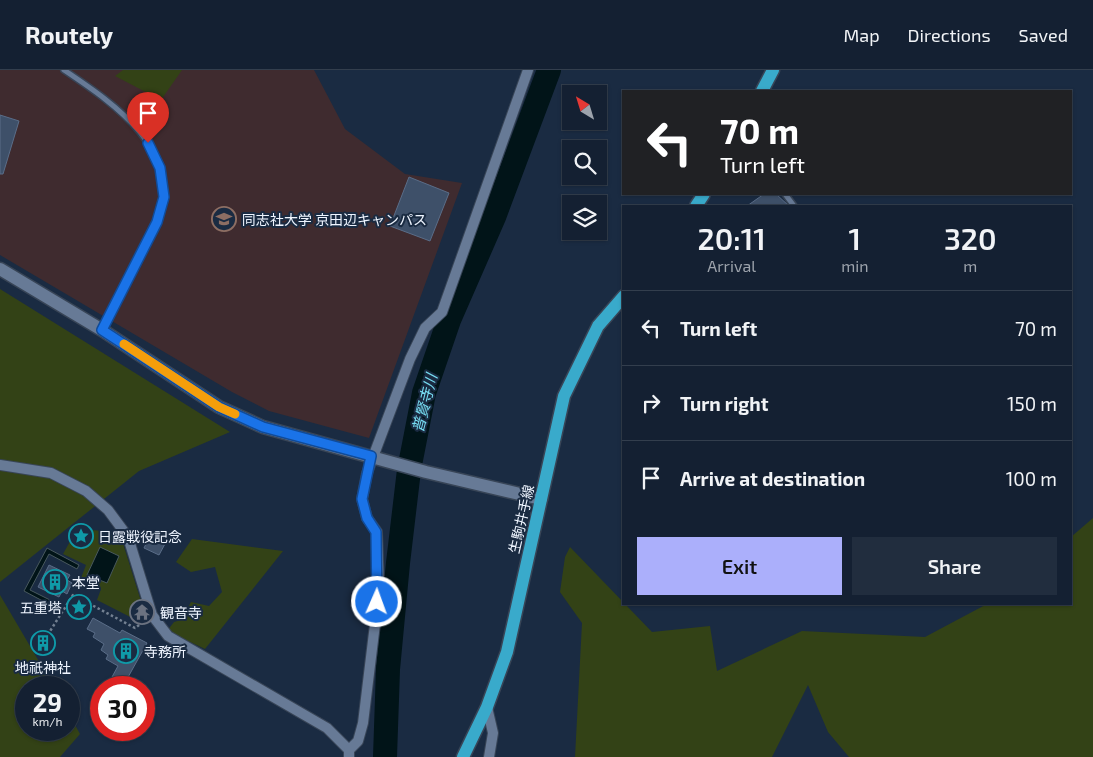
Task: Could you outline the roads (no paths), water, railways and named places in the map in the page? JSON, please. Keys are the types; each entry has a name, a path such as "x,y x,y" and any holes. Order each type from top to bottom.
{"main road":[{"path":"763,90 773,70"},
{"name":"生駒井手線","path":"463,757 486,707 507,652 564,396 598,326 622,298"}],"street":[{"path":"0,465 51,473 86,491 108,510 128,537 152,615 168,636 327,728 349,753 358,741 363,723 378,591 376,532 367,518 362,499 421,336 425,328 442,312 518,104 528,70"},
{"path":"0,269 102,330 219,407 263,427 426,472 541,499"},
{"path":"486,707 493,733 489,757"}],"lane":[{"path":"64,70 127,116 148,143 160,168 164,197 157,222 102,330"}],"waterway":[{"name":"普賢寺川","path":"385,757 388,669 398,563 409,470 424,393 449,320 494,217 549,70"}],"place":[{"name":"同志社大学 京田辺キャンパス","path":"224,219"},
{"name":"日露戦役記念","path":"81,536"},
{"name":"本堂","path":"55,582"},
{"name":"五重塔","path":"79,607"},
{"name":"観音寺","path":"142,612"},
{"name":"地祇神社","path":"43,643"},
{"name":"寺務所","path":"126,651"}]}
